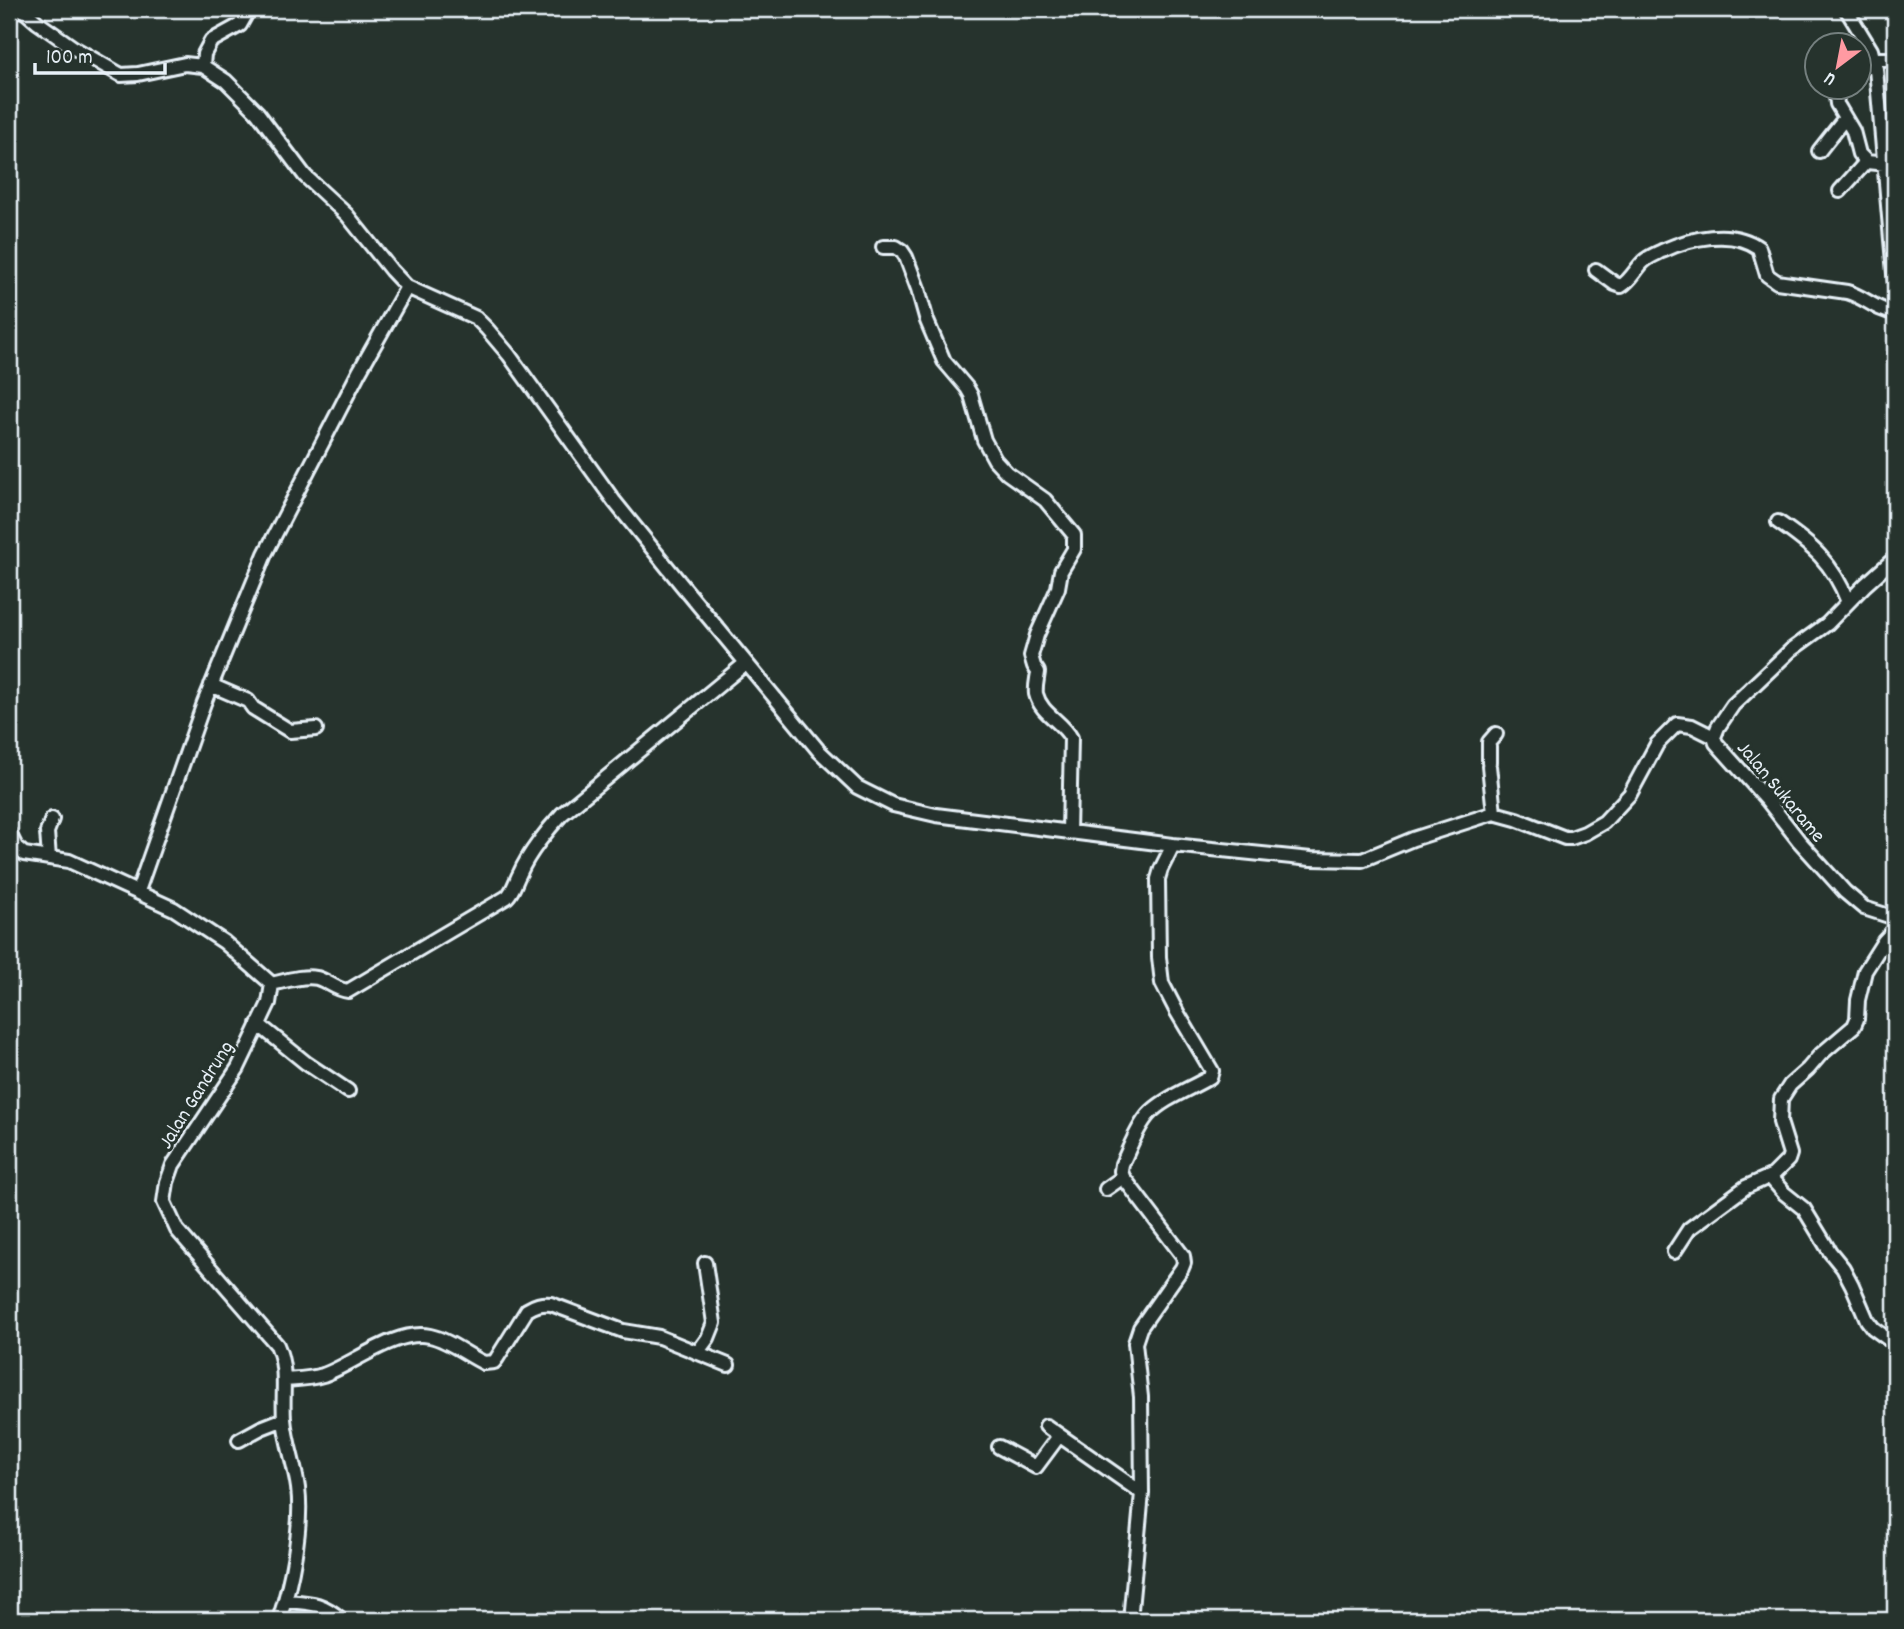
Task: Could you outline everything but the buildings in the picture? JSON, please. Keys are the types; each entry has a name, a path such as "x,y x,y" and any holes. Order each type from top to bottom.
{"street":[{"path":"22,9 74,48 121,75 185,64 203,66 226,80 257,112 305,176 347,215 407,287 476,318 487,329 517,365 614,500 820,751 857,786 894,805 936,815 1069,833 1311,859 1362,860 1413,839 1494,813 1506,815 1564,838 1571,838 1604,822 1630,794 1657,744 1677,724 1700,729 1714,737"},
{"path":"203,66 204,54 211,41 240,25 249,9"},
{"path":"1846,9 1871,50 1875,62 1894,244 1895,285"},
{"path":"1872,63 1895,58"},
{"path":"1837,102 1853,131 1859,154 1866,162 1886,164"},
{"path":"1819,151 1845,118"},
{"path":"1840,191 1866,162"},
{"path":"1596,270 1615,285 1621,286 1634,275 1644,260 1663,251 1686,242 1729,237 1749,242 1759,248 1767,275 1777,282 1847,292 1884,312 1895,313"},
{"path":"883,247 896,247 905,255 927,321 944,361 967,388 984,440 995,460 1007,473 1045,500 1074,535 1074,549 1061,570 1058,587 1031,656 1038,672 1035,685 1037,697 1046,713 1067,731 1071,738 1069,833"},
{"path":"138,891 211,685 265,554 359,372 407,287"},
{"path":"1778,522 1794,533 1829,566 1837,576 1848,602"},
{"name":"Jalan Sukarame","path":"1895,558 1827,624 1791,649 1733,705 1717,727 1714,737 1716,743 1845,892 1864,908 1895,918"},
{"path":"9,833 16,847 24,854 69,861 174,909 224,942 272,984 313,977 348,991 507,897 549,827 562,814 746,663"},
{"path":"211,685 248,701 253,708 290,731 316,729"},
{"path":"1494,813 1489,742 1496,734"},
{"path":"49,858 47,832 52,819"},
{"path":"1130,1620 1142,1493 1141,1397 1136,1335 1184,1263 1182,1256 1123,1177 1122,1164 1140,1126 1149,1114 1158,1106 1210,1077 1212,1071 1162,983 1158,879 1172,845"},
{"path":"1674,1252 1689,1229 1746,1187 1777,1172 1790,1156 1780,1122 1780,1102 1790,1086 1820,1055 1854,1026 1865,971 1895,929"},
{"name":"Jalan Gandrung","path":"272,984 269,1003 239,1068 173,1165 164,1202 177,1230 277,1345 284,1363 284,1419 298,1487 298,1518 294,1558 283,1609"},
{"path":"258,1024 306,1063 348,1091"},
{"path":"1106,1189 1123,1177"},
{"path":"1770,1177 1804,1209 1843,1268 1867,1320 1873,1328 1895,1344"},
{"path":"697,1353 709,1338 714,1323 705,1263"},
{"path":"285,1380 320,1376 384,1346 422,1335 434,1337 484,1363 490,1363 497,1359 527,1310 543,1303 623,1331 659,1337 728,1365"},
{"path":"239,1440 261,1427 284,1419"},
{"path":"1046,1426 1142,1493"},
{"path":"999,1447 1036,1467 1059,1436"},
{"path":"283,1609 321,1605 342,1620"}],"waterway":[{"path":"291,1620 309,1617 317,1620"}]}
